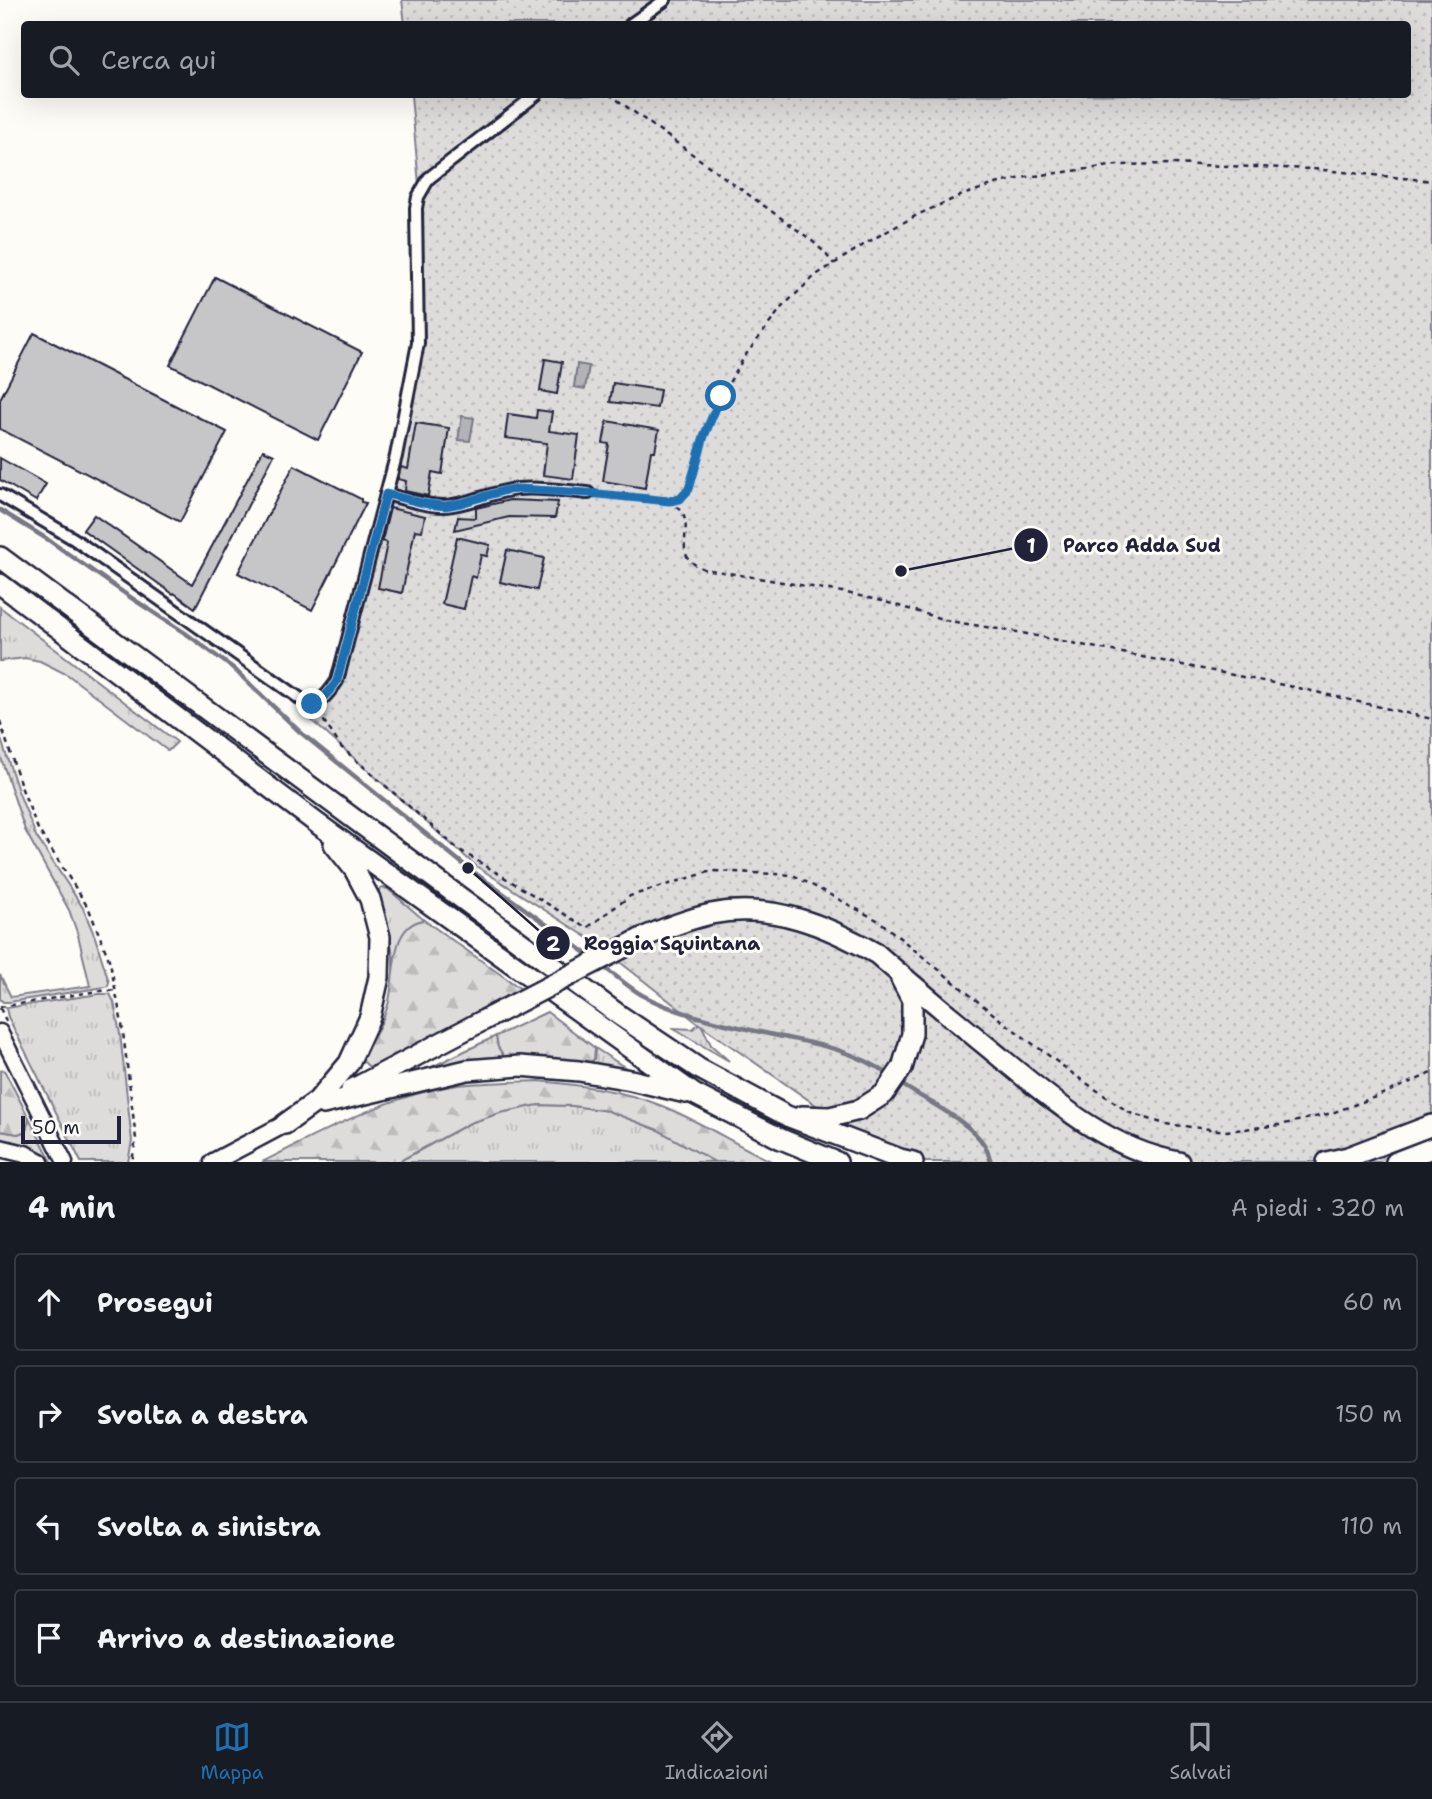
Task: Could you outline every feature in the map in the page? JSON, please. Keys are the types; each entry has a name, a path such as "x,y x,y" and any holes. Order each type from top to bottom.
{"highway":[{"path":"0,557 619,1015 698,1068 787,1116 913,1162"},
{"path":"0,583 318,824 694,1094 781,1139 837,1162"},
{"path":"285,1124 317,1101 349,1063 370,1017 379,977 380,937 370,899 354,869 318,824"},
{"path":"285,1124 645,937 676,924 712,914 747,910 786,915 821,925 877,954 1044,1094 1116,1141 1157,1158 1179,1162"},
{"path":"787,1116 830,1117 859,1110 884,1094 902,1069 912,1034 912,1000 897,971"},
{"path":"323,1104 467,1070 520,1066 579,1071 694,1094"},
{"path":"1327,1162 1348,1157 1432,1125"},
{"path":"1396,1162 1432,1148"}],"main road":[{"path":"213,1162 285,1124"},
{"path":"0,1148 25,1154 40,1162"}],"street":[{"path":"635,21 665,0"},
{"path":"0,495 74,538 309,704 321,700 337,681 396,456 418,343 418,197 429,178 532,98"},
{"path":"386,494 445,506 506,490 588,493"},
{"path":"0,1032 65,1162"}],"path":[{"path":"615,98 810,239 834,264"},
{"path":"588,493 669,501 680,499 689,489 704,436 721,396 745,356 782,307 816,275 873,239 950,200 995,184 1027,177 1118,165 1313,169 1432,181"},
{"path":"669,501 683,514 687,557 692,565 704,569 842,592 949,621 1303,689 1432,719"},
{"path":"0,721 38,829 89,909 110,962 122,1024 136,1139 132,1162"},
{"path":"0,1007 116,990"}],"green space":[{"path":"402,0 1432,0 1432,1162 898,1162 695,1021 593,941 476,866 311,720 339,686 401,457 424,341 421,207 411,98 1411,98 1411,21 405,21"},
{"path":"0,607 177,742 168,751 68,675 40,661 25,658 0,661"},
{"path":"0,736 36,836 83,908 95,937 108,986 9,1002 0,999 0,975 11,997 90,986 69,910 25,830 0,755"},
{"path":"384,888 424,920 408,928 399,944 393,982 393,955 378,894 380,889"},
{"path":"424,920 521,989 377,1066 368,1066 363,1061 363,1055 388,1005 399,942 412,924"},
{"path":"110,994 120,1034 132,1141 128,1162 81,1162 8,1017 6,1008"},
{"path":"547,1012 595,1048 594,1059 587,1065 542,1058 506,1059 498,1047 496,1036"},
{"path":"700,1022 711,1045 729,1061 672,1028 693,1029"},
{"path":"496,1036 498,1047 506,1059 415,1075"},
{"path":"595,1048 640,1077 587,1065 594,1059"},
{"path":"4,1070 29,1118 26,1131 18,1134 0,1131 0,1071"},
{"path":"539,1081 601,1089 647,1100 773,1162 715,1162 658,1130 608,1111 538,1105 470,1123 398,1162 262,1162 357,1116 407,1097 458,1085"},
{"path":"538,1105 608,1111 658,1130 715,1162 398,1162 470,1123"},
{"path":"29,1118 52,1162 28,1146 0,1139 0,1131 18,1134 26,1131"}],"shaded area":[{"path":"577,364 589,366 585,389 574,387"},
{"path":"462,416 474,418 470,441 458,440"}],"building":[{"path":"215,277 362,352 318,440 170,365"},
{"path":"34,333 227,432 180,522 0,429 0,399"},
{"path":"545,359 562,362 557,394 540,391"},
{"path":"613,383 660,390 657,408 610,402"},
{"path":"537,410 552,412 549,431 579,435 573,479 543,475 547,443 505,438 508,414 536,418"},
{"path":"607,421 659,430 655,451 651,451 645,488 603,481 609,444 603,443"},
{"path":"416,423 449,428 442,474 432,472 428,496 405,491 406,481 398,479 401,467 408,469"},
{"path":"263,450 274,455 195,608 83,530 94,515 192,584"},
{"path":"0,458 46,484 36,501 0,480"},
{"path":"294,465 366,503 312,610 238,573"},
{"path":"510,500 558,502 555,518 509,517 455,530 458,517 476,518 476,508"},
{"path":"390,508 425,516 422,531 415,530 402,593 378,588 387,543 382,541"},
{"path":"457,537 490,545 487,556 481,555 476,578 471,576 464,609 442,604"},
{"path":"507,550 544,558 537,590 500,582"}],"waterway":[{"path":"0,510 47,539 233,668 300,732 468,868 593,958"},
{"path":"602,966 637,992 669,1008 842,1051 888,1074"},
{"path":"901,1084 969,1128 985,1146 991,1162"}],"place":[{"name":"Parco Adda Sud","path":"901,571"},
{"name":"Roggia Squintana","path":"468,868"}],"route":[{"path":"312,704 321,700 337,681 386,494 445,506 506,490 520,489 669,501 680,499 689,489 704,436 721,396"}]}
